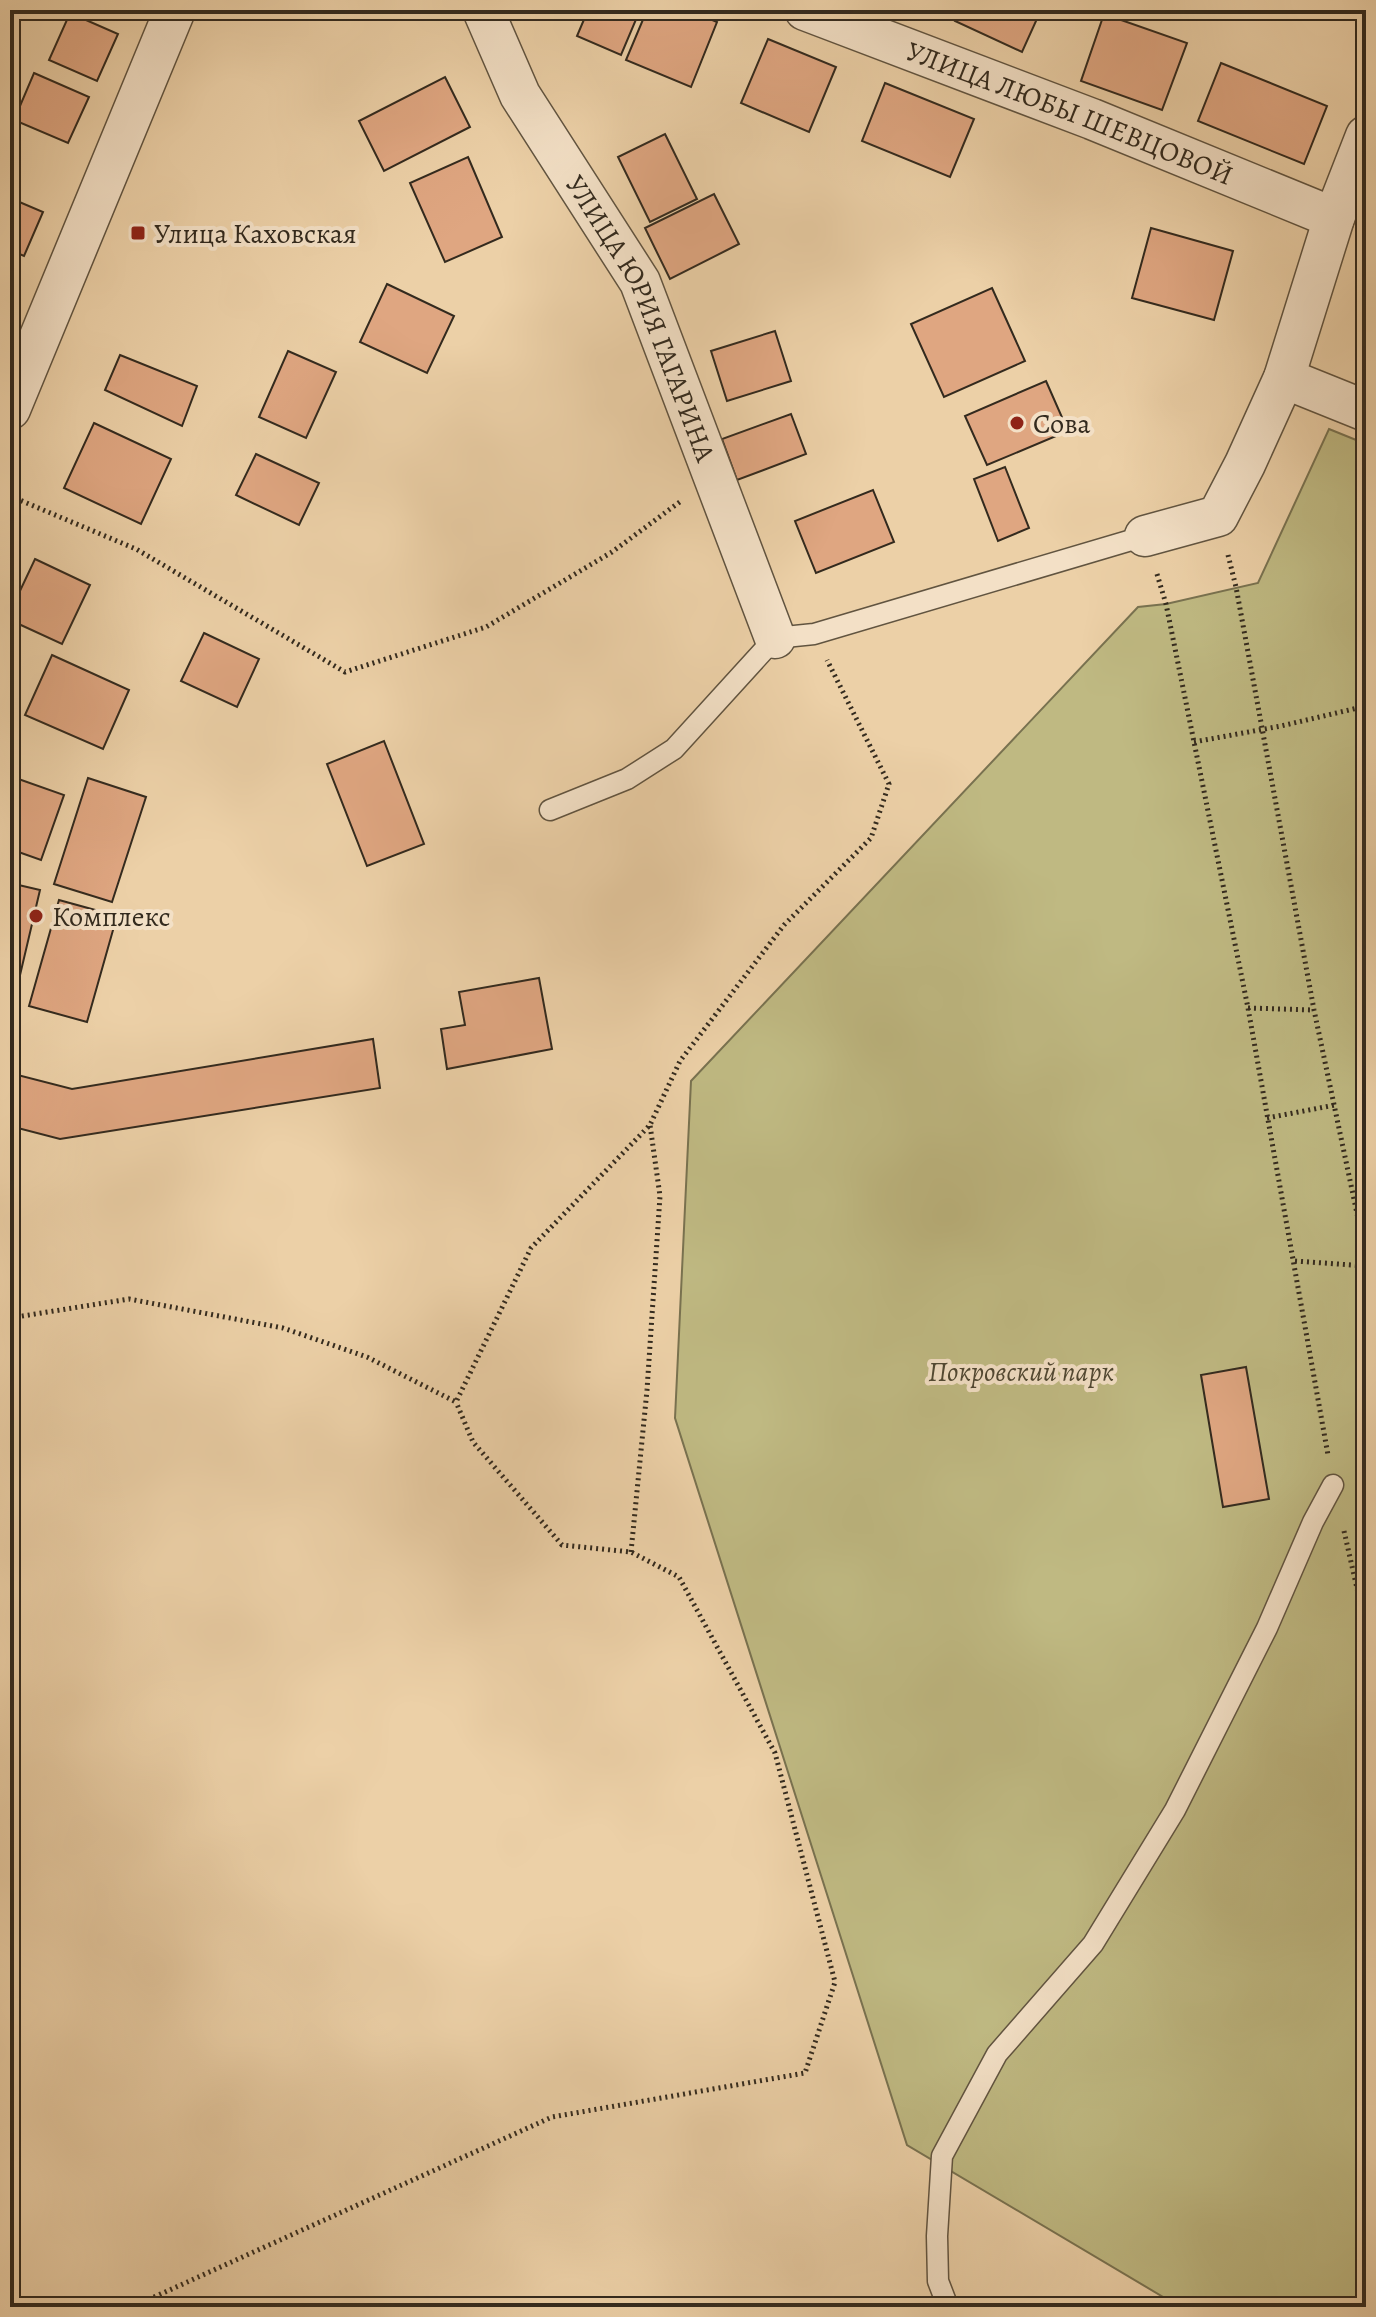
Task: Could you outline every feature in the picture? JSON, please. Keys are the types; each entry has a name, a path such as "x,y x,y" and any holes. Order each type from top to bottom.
{"street":[{"path":"10,409 175,10"},
{"name":"УЛИЦА ЮРИЯ ГАГАРИНА","path":"483,10 520,95 640,282 714,476 795,636"},
{"name":"УЛИЦА ЛЮБЫ ШЕВЦОВОЙ","path":"805,10 1092,119 1334,218"},
{"path":"1145,536 1218,516 1284,378 1334,218 1366,136"},
{"path":"1284,378 1366,411"}],"lane":[{"path":"550,810 627,779 674,749 795,636 1145,536"},
{"path":"948,2307 938,2281 937,2236 942,2156 997,2054 1093,1944 1175,1810 1267,1628 1313,1522 1333,1485"}],"path":[{"path":"10,496 136,549 345,672 486,627 612,552 714,476"},
{"path":"1218,516 1236,587 1314,1010 1366,1256"},
{"path":"1145,536 1166,604 1248,1008 1333,1485 1366,1628"},
{"path":"456,1402 531,1248 650,1125 680,1061 774,937 871,838 889,784 795,636"},
{"path":"1194,742 1366,706"},
{"path":"1248,1008 1314,1010"},
{"path":"1267,1118 1335,1105"},
{"path":"631,1552 647,1390 660,1196 650,1125"},
{"path":"1295,1261 1366,1266"},
{"path":"10,1318 129,1299 283,1328 367,1357 456,1402 473,1442 562,1545 631,1552 679,1577 775,1753 835,1982 805,2073 552,2117 132,2307"}],"green space":[{"name":"Покровский парк","path":"1329,429 1366,444 1366,2307 1180,2307 907,2145 675,1418 691,1081 1138,607 1166,604 1258,583"}],"building":[{"path":"588,10 640,10 621,55 577,36"},
{"path":"647,10 689,10 717,22 691,87 626,60"},
{"path":"960,10 1041,10 1022,52 955,21"},
{"path":"70,13 118,34 97,81 49,60"},
{"path":"1104,14 1187,43 1162,110 1081,81"},
{"path":"768,39 836,67 809,132 741,103"},
{"path":"1221,63 1327,106 1304,164 1198,121"},
{"path":"34,73 89,97 68,143 14,120"},
{"path":"445,77 470,127 384,171 359,121"},
{"path":"885,83 974,119 950,177 862,141"},
{"path":"665,134 697,199 650,222 618,157"},
{"path":"468,157 502,237 445,262 410,183"},
{"path":"714,194 739,244 670,279 645,228"},
{"path":"10,198 43,212 24,256 10,250"},
{"path":"1151,228 1233,251 1214,320 1132,298"},
{"path":"387,284 454,316 427,373 360,342"},
{"path":"992,288 1025,361 944,397 911,324"},
{"path":"775,331 791,381 727,401 711,351"},
{"path":"288,351 336,372 306,438 259,417"},
{"path":"120,355 197,386 182,426 105,390"},
{"name":"Сова","path":"1046,381 1068,431 987,465 965,416"},
{"path":"791,414 806,454 737,480 722,439"},
{"path":"94,423 171,459 141,524 64,488"},
{"path":"256,454 319,483 299,525 236,495"},
{"path":"1005,467 1029,528 998,541 974,479"},
{"path":"873,490 894,542 816,573 795,521"},
{"path":"35,559 90,585 62,644 10,620 10,612"},
{"path":"204,633 259,659 237,707 181,681"},
{"path":"52,655 129,690 103,749 25,715"},
{"path":"384,741 424,844 367,866 327,764"},
{"path":"10,776 64,795 41,860 10,849"},
{"path":"88,778 146,797 112,902 54,884"},
{"path":"10,883 40,890 17,988 10,987"},
{"path":"59,900 117,916 87,1022 29,1006"},
{"path":"539,978 552,1049 447,1069 441,1029 465,1025 459,992"},
{"path":"373,1039 380,1088 60,1139 10,1126 10,1073 72,1089"},
{"path":"1246,1367 1269,1499 1223,1507 1201,1375"}],"place":[{"name":"Улица Каховская","path":"138,233"},
{"name":"Сова","path":"1017,423"},
{"name":"Комплекс","path":"36,916"}]}
